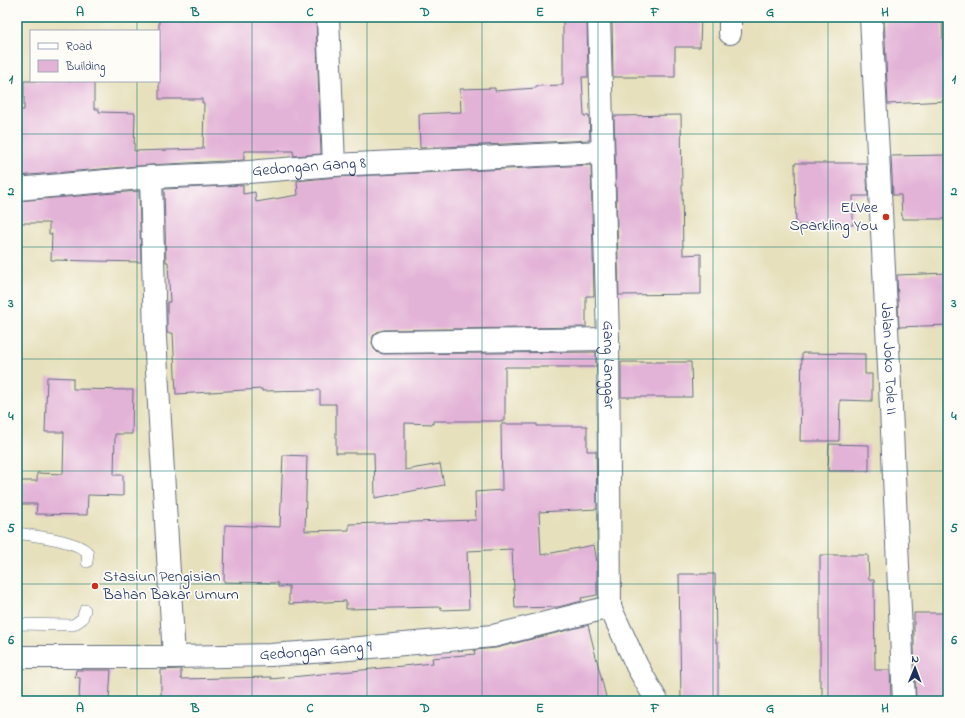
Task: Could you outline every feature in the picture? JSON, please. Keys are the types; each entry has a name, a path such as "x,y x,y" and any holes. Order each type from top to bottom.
{"street":[{"path":"328,17 334,165"},
{"name":"Gang Langgar","path":"599,17 601,152 608,339 610,607 637,666 658,701"},
{"name":"Jalan Joko Tole II","path":"870,17 890,386 904,701"},
{"name":"Gedongan Gang 8","path":"17,189 151,177 223,174 334,165 601,152"},
{"path":"151,177 155,337 174,657"},
{"path":"384,342 608,339"},
{"name":"Gedongan Gang 9","path":"17,657 174,657 278,655 468,639 493,636 610,607"}],"lane":[{"path":"17,533 71,543 84,549 88,553 87,562"},
{"path":"17,624 73,625 82,619 85,610"}],"building":[{"path":"159,17 316,17 321,154 294,156 293,151 244,151 244,160 150,165 17,176 17,110 24,110 24,81 94,82 94,109 99,109 99,112 135,113 134,151 203,149 204,103 202,103 202,99 159,99"},
{"path":"563,17 587,17 588,77 582,77 584,116 589,116 590,140 420,148 419,114 461,112 460,89 495,88 495,91 536,88 536,86 563,85"},
{"path":"612,17 701,17 700,47 675,47 675,77 613,77"},
{"path":"884,17 942,17 945,101 888,104"},
{"path":"681,115 683,255 701,254 701,294 619,295 614,116"},
{"path":"946,155 947,219 902,219 901,195 893,195 891,156"},
{"path":"795,163 866,163 868,196 853,196 853,225 796,225"},
{"path":"591,165 594,296 586,296 586,327 384,330 377,332 373,336 372,343 374,349 378,353 384,354 596,352 596,367 505,367 505,421 433,421 433,424 405,423 405,470 440,464 444,485 375,498 374,453 336,453 336,404 320,404 320,390 262,391 262,389 176,394 173,333 167,333 167,302 170,302 168,262 166,262 164,189 243,185 243,194 255,192 256,202 298,195 297,181 335,177"},
{"path":"139,191 141,262 51,260 52,234 49,234 49,223 17,223 17,201"},
{"path":"948,273 948,325 899,327 897,275"},
{"path":"802,353 865,354 865,374 872,374 872,401 840,400 839,441 800,441"},
{"path":"621,362 691,362 692,397 621,397"},
{"path":"47,377 73,378 73,389 133,390 132,434 115,434 114,475 123,475 123,496 88,495 87,515 36,514 37,504 18,504 18,481 37,481 37,473 63,474 64,432 45,432"},
{"path":"501,424 587,426 587,451 596,451 597,509 539,512 541,555 594,545 597,562 597,595 581,598 582,601 558,607 515,608 512,549 467,551 469,609 441,610 441,607 346,609 346,601 289,604 289,586 278,587 278,583 224,582 225,525 280,527 283,455 307,456 305,531 349,530 349,524 476,520 475,492 502,490"},
{"path":"829,444 869,445 869,471 828,471"},
{"path":"820,555 868,555 869,580 874,580 875,670 890,670 891,701 822,701 822,686 820,686"},
{"path":"679,574 715,574 716,643 718,642 718,701 681,701"},
{"path":"914,613 948,613 948,701 916,701"},
{"path":"588,625 607,701 161,701 161,670 181,669 181,679 271,677 271,679 433,663 432,658 475,654 474,650 496,648"},
{"path":"76,670 111,670 109,701 79,701 80,678 75,677"}],"place":[{"name":"ELVee Sparkling You","path":"886,217"},
{"name":"Stasiun Pengisian Bahan Bakar Umum","path":"95,586"}]}
